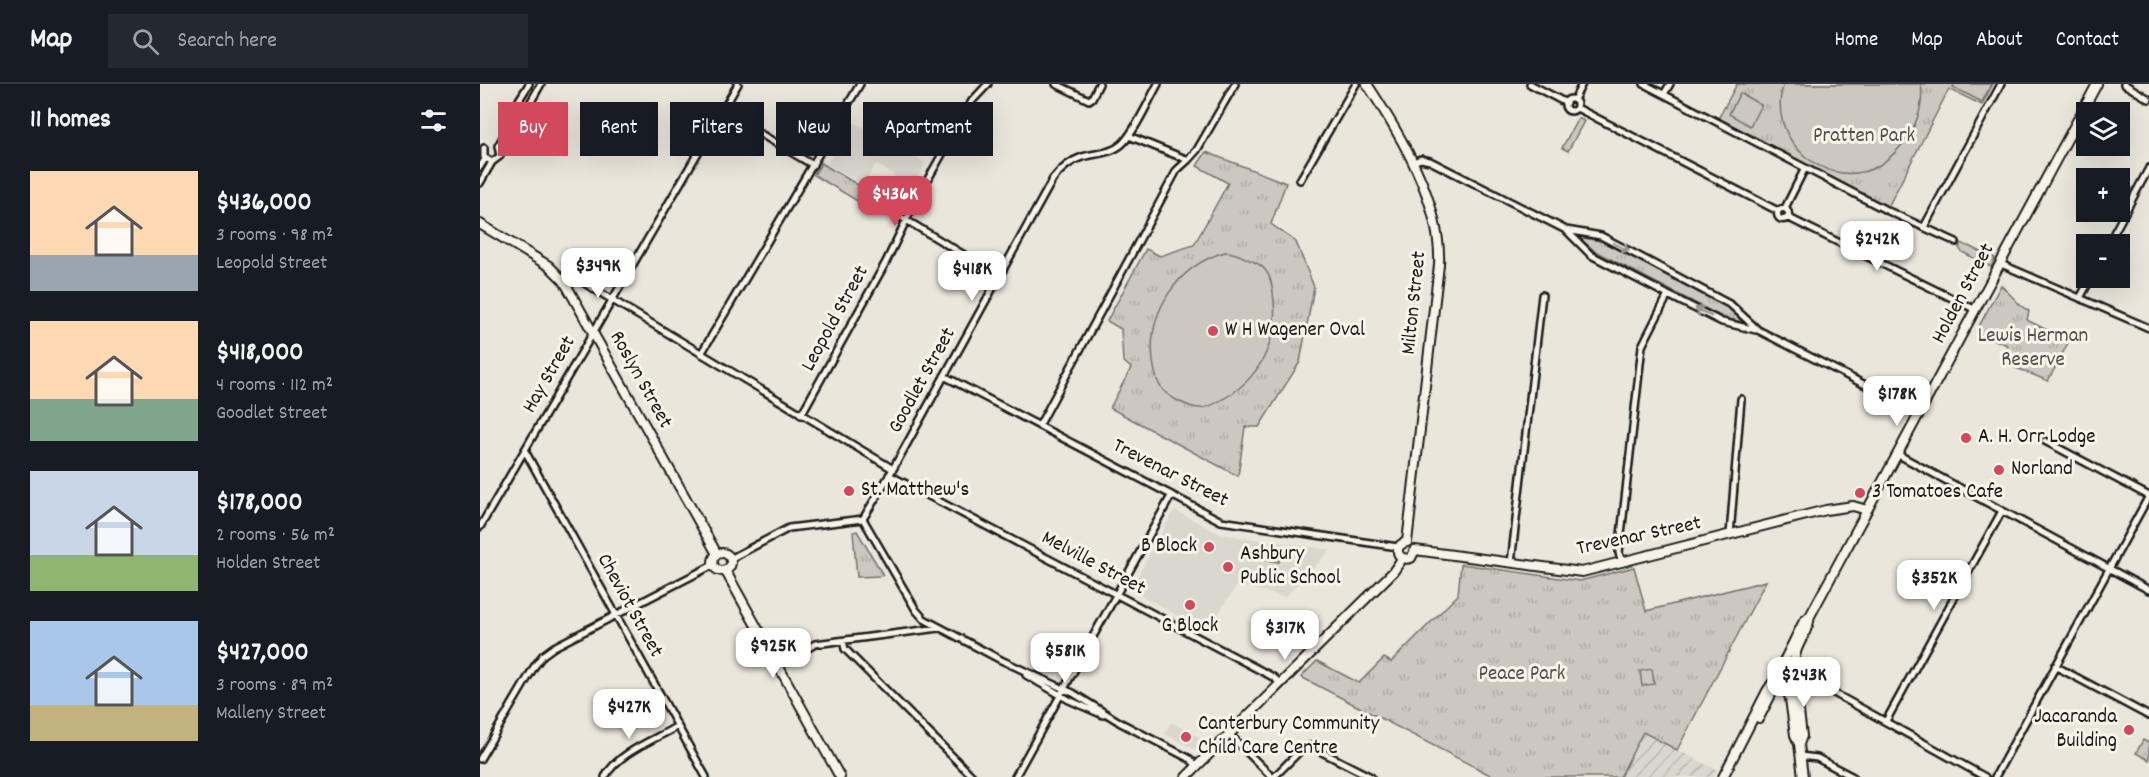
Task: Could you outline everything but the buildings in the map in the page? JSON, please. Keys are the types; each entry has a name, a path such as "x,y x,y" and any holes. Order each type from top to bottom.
{"street":[{"path":"519,102 529,84"},
{"path":"531,102 541,84"},
{"name":"Hay Street","path":"727,102 738,84"},
{"path":"701,354 860,84"},
{"name":"Leopold Street","path":"801,415 972,101 988,84"},
{"path":"1056,84 1089,100 1099,84"},
{"path":"1158,84 1129,136 1188,160"},
{"path":"1039,426 1177,170 1197,150 1235,84"},
{"path":"1300,180 1356,84"},
{"name":"Milton Street","path":"1367,84 1413,162 1432,215 1440,250 1407,542"},
{"path":"1530,84 1566,103"},
{"path":"1574,100 1582,84"},
{"path":"1644,84 1886,210 1956,242"},
{"path":"1664,94 1670,84"},
{"path":"1924,227 2001,84"},
{"name":"Holden Street","path":"1799,744 1802,736 1795,673 1795,650 1809,623 1810,616 2097,84"},
{"path":"2124,84 2149,99"},
{"path":"1566,103 1568,100 1574,100"},
{"path":"1574,100 1577,108"},
{"path":"1566,103 1566,108 1570,111 1577,108"},
{"path":"1577,108 1778,211 1780,218 1787,216 1976,310"},
{"path":"764,136 813,165"},
{"name":"Goodlet Street","path":"863,519 1058,173 1078,159 1116,148 1129,136"},
{"path":"480,167 485,159 482,146 491,144 498,146"},
{"path":"480,183 492,162 500,156"},
{"name":"Hay Street","path":"480,527 696,156"},
{"path":"485,159 492,162"},
{"path":"1413,162 1421,159 1430,161 1566,230 1601,236 1731,306 1758,330 1920,413"},
{"path":"1778,211 1785,208 1805,168"},
{"path":"2113,234 2149,168"},
{"path":"868,197 999,276"},
{"path":"1785,208 1787,216"},
{"name":"Roslyn Street","path":"480,225 556,271 564,281 717,554"},
{"path":"1566,230 1591,255 1722,322 1758,330"},
{"path":"2001,264 2149,328"},
{"path":"576,278 893,469"},
{"path":"2080,298 2086,288"},
{"path":"1511,563 1542,295"},
{"path":"1622,562 1619,553 1642,346 1668,295"},
{"name":"Trevenar Street","path":"944,376 1213,518 1229,523 1398,548"},
{"path":"1730,535 1742,399"},
{"path":"1995,777 2149,496 2045,441"},
{"name":"Cheviot Street","path":"525,451 676,727 706,777"},
{"path":"1897,454 2149,590"},
{"name":"Melville Street","path":"889,475 1273,677 1280,683"},
{"path":"1015,777 1171,496"},
{"name":"Trevenar Street","path":"1414,550 1582,572 1847,506 1858,506 1867,510"},
{"path":"1886,722 2002,511"},
{"path":"730,559 789,528 863,519 916,610 924,619 1001,660 1064,689 1121,723"},
{"path":"1186,777 1393,572 1402,559 1411,558 1414,550 1407,542 1401,543 1398,548 1397,553 1402,559"},
{"path":"725,570 717,569 713,565 713,558 717,554 724,554 730,559"},
{"path":"725,570 729,567 730,559"},
{"path":"480,759 543,655 554,647 713,565"},
{"path":"725,570 780,665 840,777"},
{"name":"Holden Street","path":"1723,777 1804,621 1810,616"},
{"path":"780,665 815,644 939,628"},
{"path":"843,641 845,649 973,777"},
{"path":"1001,660 1061,695 1121,723 1190,759 1197,765"},
{"path":"1803,777 1790,699 1779,672 1787,665 1795,673 1812,680 1985,777"},
{"path":"2055,666 2149,716"},
{"path":"1728,777 1772,693 1785,683 1792,682 1795,673"},
{"path":"605,777 610,768 620,759 676,727"},
{"path":"1229,734 1273,777 1302,749 1310,746 1371,777"},
{"path":"1800,756 1816,758 1853,777"}],"shaded area":[{"path":"852,121 863,127 863,156 914,156 926,163 911,188 896,180 894,175 876,164 863,185 827,164 832,156 851,156"},
{"name":"Ashbury Public School","path":"1176,511 1220,534 1331,550 1285,597 1237,585 1207,631 1130,590 1173,512"},
{"name":"Canterbury Community Child Care Centre","path":"1171,722 1206,741 1197,750 1165,734"},
{"path":"1643,732 1717,770 1714,777 1620,777"}],"green space":[{"name":"Pratten Park","path":"1737,84 1993,84 1982,105 1949,89 1888,207 1718,119"},
{"path":"1784,84 1921,84 1919,114 1905,141 1889,158 1878,166 1858,173 1839,173 1821,167 1804,156 1792,141 1783,124 1780,104"},
{"path":"1954,84 1991,84 1982,102 1953,87"},
{"path":"1740,93 1761,105 1750,126 1729,114"},
{"path":"1578,118 1584,121 1568,151 1562,148"},
{"path":"1206,152 1286,183 1271,224 1296,242 1314,287 1300,362 1259,427 1245,427 1238,476 1110,408 1131,368 1123,361 1121,329 1107,321 1146,249 1160,256 1194,245 1228,183 1197,166"},
{"path":"821,163 865,189 859,196 859,202 814,175"},
{"path":"1583,238 1601,241 1728,307 1742,320 1724,318 1595,251 1583,241"},
{"path":"1961,243 1995,258 1991,267 1962,252 1959,248"},
{"name":"W H Wagener Oval","path":"1225,252 1255,262 1268,274 1274,302 1273,332 1263,359 1245,382 1234,392 1208,407 1194,407 1172,397 1159,385 1153,361 1152,343 1155,325 1160,309 1180,280 1193,268"},
{"name":"Lewis Herman Reserve","path":"2001,285 2029,311 2027,320 2069,341 2048,381 2002,362 2007,345 1976,332"},
{"path":"857,531 883,575 857,577 853,532"},
{"path":"1264,546 1280,548 1279,562 1262,559"},
{"name":"Peace Park","path":"1461,564 1580,581 1634,567 1646,611 1766,581 1677,750 1643,732 1620,777 1494,777 1301,677 1317,661 1359,683 1384,658 1391,662 1458,595"},
{"path":"1652,669 1654,684 1642,686 1640,671"},
{"path":"2143,740 2149,743 2149,760 2136,753"}],"place":[{"name":"W H Wagener Oval","path":"1213,331"},
{"name":"A. H. Orr Lodge","path":"1966,438"},
{"name":"Norland","path":"1999,470"},
{"name":"St. Matthew's","path":"849,491"},
{"name":"3 Tomatoes Cafe","path":"1860,493"},
{"name":"B Block","path":"1209,547"},
{"name":"Ashbury Public School","path":"1228,567"},
{"name":"G Block","path":"1190,605"},
{"name":"Jacaranda Building","path":"2129,730"},
{"name":"Canterbury Community Child Care Centre","path":"1186,737"}]}
